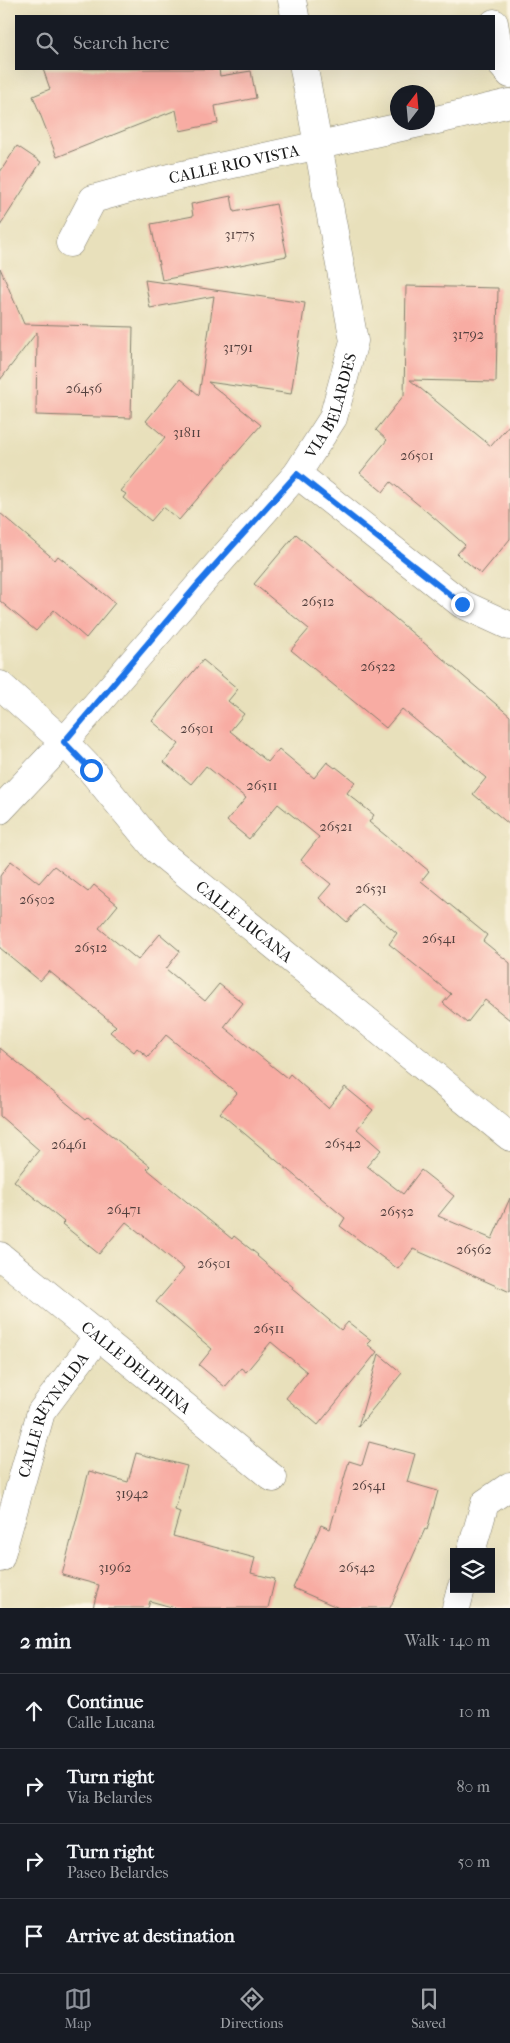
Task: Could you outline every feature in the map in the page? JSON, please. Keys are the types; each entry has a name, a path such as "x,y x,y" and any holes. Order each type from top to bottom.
{"street":[{"path":"292,0 294,15"},
{"path":"490,0 492,15"},
{"path":"495,29 501,64 510,74"},
{"name":"VIA BELARDES","path":"0,810 64,742 200,582 297,474 333,418 354,341 304,70"},
{"name":"CALLE RIO VISTA","path":"435,120 510,103"},
{"name":"CALLE RIO VISTA","path":"70,244 93,200 169,178 390,130"},
{"path":"297,474 462,604 510,626"},
{"name":"CALLE LUCANA","path":"0,685 64,742 91,770 157,850 510,1137"},
{"name":"CALLE DELPHINA","path":"0,1256 273,1478"},
{"name":"CALLE REYNALDA","path":"0,1558 40,1412 99,1335"},
{"path":"472,1548 485,1503 510,1486"},
{"path":"456,1608 460,1593"}],"building":[{"path":"43,70 219,70 220,76 251,71 256,98 215,106 218,123 180,131 176,110 57,157 33,96 50,89"},
{"path":"17,146 41,162 0,226 0,172"},
{"path":"231,196 234,212 276,204 287,256 162,280 151,224 193,216 191,204"},
{"path":"0,268 24,324 133,327 131,418 36,415 37,332 0,380"},
{"path":"145,280 305,303 291,394 208,382 261,425 179,520 163,507 151,521 123,498 126,494 121,491 165,437 146,421 180,379 199,395 214,296 150,308"},
{"path":"406,286 498,288 496,382 410,380 491,446 510,424 510,539 481,574 457,554 465,545 432,516 391,482 383,492 360,473 387,440 376,430 404,395"},
{"path":"0,513 55,560 58,556 115,603 86,638 54,610 36,631 0,601"},
{"path":"296,534 510,716 510,825 473,794 486,778 402,709 386,728 291,650 309,629 254,584"},
{"path":"203,660 238,689 228,701 244,714 230,731 268,762 279,749 314,778 327,762 355,782 347,793 374,815 369,822 429,871 421,881 487,935 483,941 510,963 510,1020 485,1000 467,1023 443,1003 451,994 389,944 397,933 362,904 347,922 319,898 331,884 301,860 319,837 278,804 249,839 227,821 246,798 206,766 191,784 164,762 179,744 152,721"},
{"path":"11,861 39,883 54,866 88,892 94,885 118,905 99,928 138,960 160,934 180,951 166,969 205,1001 219,984 243,1003 224,1027 287,1078 290,1074 328,1108 345,1087 373,1110 357,1129 381,1150 367,1166 403,1194 421,1170 454,1196 438,1216 492,1239 510,1198 510,1292 413,1249 398,1269 340,1226 345,1218 220,1113 237,1093 166,1035 148,1057 137,1048 134,1052 110,1032 116,1026 49,971 40,981 0,948 0,876"},
{"path":"0,1048 86,1119 88,1117 150,1166 147,1169 232,1239 234,1236 258,1255 293,1287 292,1289 341,1330 348,1322 371,1340 367,1344 377,1352 318,1425 286,1398 307,1372 271,1342 246,1372 241,1368 225,1387 199,1365 212,1349 156,1302 184,1269 149,1240 126,1222 99,1254 14,1181 39,1150 0,1116"},
{"path":"379,1354 402,1373 358,1427"},
{"path":"369,1442 415,1454 407,1482 438,1491 427,1530 425,1529 390,1608 339,1608 293,1588 321,1525 330,1529 349,1461 362,1465"},
{"path":"136,1453 187,1466 175,1510 180,1512 173,1536 255,1558 251,1573 275,1579 268,1608 175,1608 150,1601 148,1608 93,1608 99,1585 62,1575 89,1471 128,1482"}],"route":[{"path":"91,770 64,742 200,582 297,474 462,604"}]}
